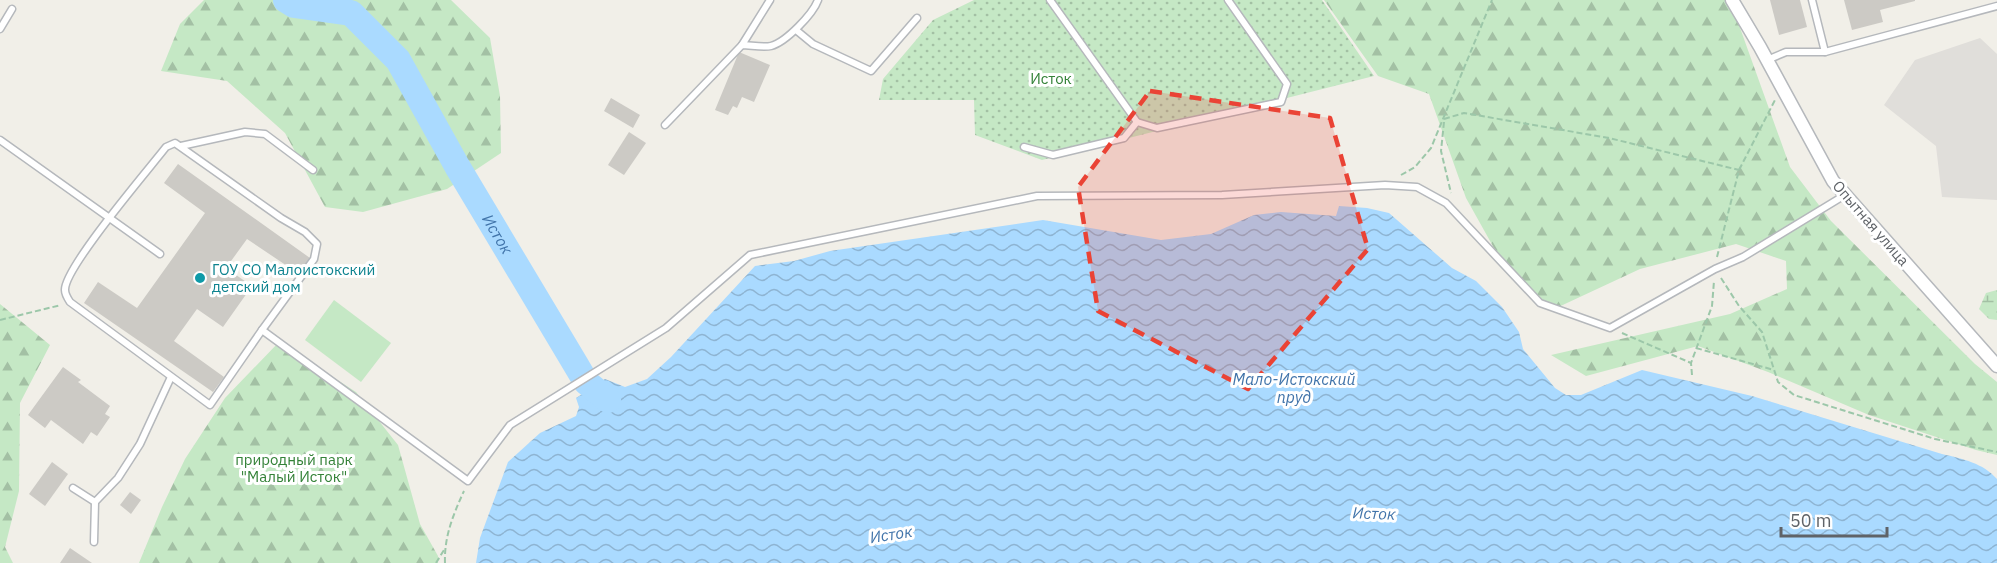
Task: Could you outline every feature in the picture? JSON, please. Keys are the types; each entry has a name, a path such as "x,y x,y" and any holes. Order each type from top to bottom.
{"street":[{"name":"Опытная улица","path":"1732,0 1833,181 1997,366"}],"lane":[{"path":"664,125 742,45 770,0"},
{"path":"742,45 771,46 796,30 816,7 818,0"},
{"path":"1050,0 1137,122 1157,128 1281,102 1287,84 1228,0"},
{"path":"1812,0 1825,52"},
{"path":"1767,60 1786,52 1825,52 1997,6"},
{"path":"0,29 12,9"},
{"path":"796,30 813,44 872,71 917,18"},
{"path":"1024,147 1053,155 1124,138 1137,122"},
{"path":"182,146 245,132 265,134 313,170"},
{"path":"0,140 160,254"},
{"path":"175,143 182,146 281,218 305,232 317,244 314,259 210,405 70,302 64,290 68,278 109,218 166,147 175,143"},
{"path":"262,330 468,481 510,425 666,328 750,255 1038,196 1222,195 1385,185 1417,187 1446,203 1540,303 1610,328 1715,268 1743,257 1845,195"},
{"path":"94,542 95,502 118,478 140,444 171,377"},
{"path":"73,488 95,502"}],"path":[{"path":"1385,185 1415,166 1431,148 1492,0"},
{"path":"1692,375 1691,363 1712,306 1715,268 1739,170 1782,87"},
{"path":"1444,120 1464,114 1609,138 1739,170"},
{"path":"1444,120 1441,151 1452,194 1446,203"},
{"path":"1715,268 1739,306 1762,332 1778,382 1794,395 1935,439 1997,452"},
{"path":"0,320 70,302"},
{"path":"1610,328 1691,363"},
{"path":"1696,348 1774,370"},
{"path":"436,563 444,549 452,518 468,481"},
{"path":"444,549 445,563"}],"highlighted area":[{"path":"1150,91 1330,118 1368,249 1248,389 1098,311 1078,187"}],"shaded area":[{"path":"1980,38 1997,54 1997,200 1942,197 1936,146 1884,105 1915,60"}],"green space":[{"path":"204,0 451,0 490,38 500,96 501,153 447,189 363,212 325,207 285,133 227,81 161,71 180,24"},
{"name":"Исток","path":"974,0 1322,0 1374,76 1042,160 975,135 974,100 879,100 883,79 933,20"},
{"path":"1324,0 1730,0 1790,167 1831,221 1975,364 1997,382 1997,455 1869,415 1768,372 1698,346 1586,376 1551,355 1730,314 1787,289 1786,261 1736,244 1640,269 1552,310 1504,266 1466,198 1429,94 1378,76"},
{"path":"1997,290 1997,320 1989,319 1979,309 1986,293"},
{"path":"334,300 391,343 361,382 305,340"},
{"path":"0,304 50,345 20,403 19,491 5,547 13,563 0,563"},
{"name":"природный парк \"Малый Исток\"","path":"279,342 356,392 398,445 420,524 438,556 438,563 139,563 185,459 225,398"}],"water":[{"name":"Мало-Истокский пруд","path":"1339,206 1367,208 1389,213 1452,268 1476,281 1502,307 1519,332 1523,349 1555,388 1566,395 1581,395 1642,370 1752,396 1979,465 1997,479 1997,563 476,563 480,538 508,462 540,433 576,416 579,407 576,398 587,391 583,384 590,379 595,385 605,379 625,387 647,379 671,357 755,266 794,261 830,251 1043,220 1161,240 1211,234 1254,215 1281,212 1336,216"}],"building":[{"path":"1770,0 1800,0 1807,27 1779,35"},
{"path":"1844,0 1915,1 1880,10 1883,22 1852,30"},
{"path":"739,52 770,65 754,102 742,97 737,108 733,106 728,115 715,110"},
{"path":"611,98 640,115 633,128 604,111"},
{"path":"629,132 646,143 624,175 608,165"},
{"name":"ГОУ СО Малоистокский детский дом","path":"178,164 310,258 299,274 247,239 226,268 252,286 223,327 197,309 174,341 224,377 213,392 84,303 98,282 137,308 205,213 164,183"},
{"path":"63,367 81,380 78,382 110,406 105,414 110,417 97,436 91,432 83,444 51,420 45,428 28,415"},
{"path":"52,462 68,474 45,506 29,494"},
{"path":"130,492 141,500 131,514 120,505"},
{"path":"70,548 92,563 60,563"}],"waterway":[{"name":"Исток","path":"286,0 294,5 351,13 398,60 457,166 586,382 608,400"}],"place":[{"name":"ГОУ СО Малоистокский детский дом","path":"200,278"}]}
